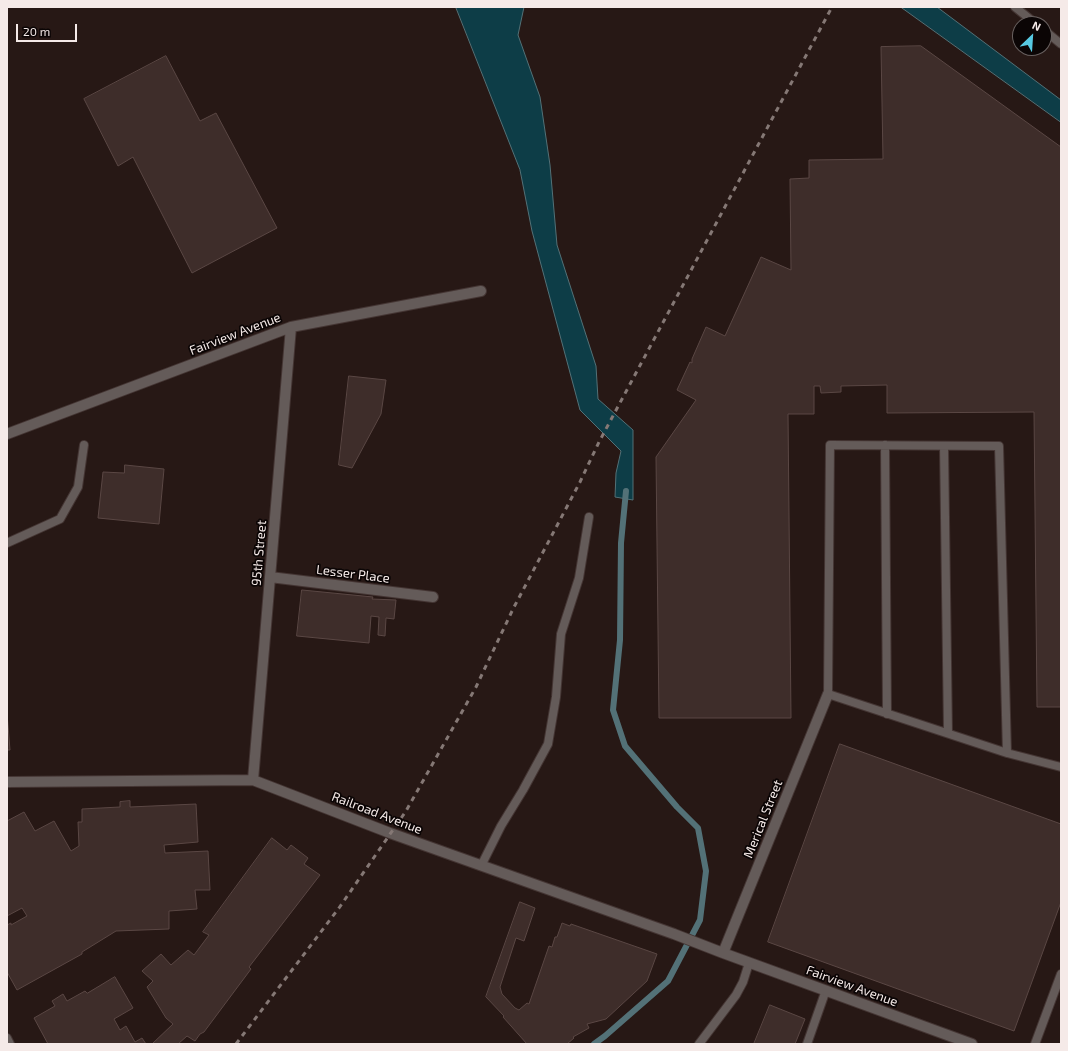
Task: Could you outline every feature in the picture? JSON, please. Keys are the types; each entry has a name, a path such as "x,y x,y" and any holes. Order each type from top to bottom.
{"street":[{"name":"Fairview Avenue","path":"7,434 291,327 481,291"},
{"name":"95th Street","path":"253,780 291,327"},
{"name":"Lesser Place","path":"270,577 433,597"},
{"name":"Merical Street","path":"723,953 828,694"},
{"name":"Railroad Avenue","path":"7,782 253,780 390,833 674,934 723,953"},
{"name":"Fairview Avenue","path":"723,953 972,1044"}],"lane":[{"path":"1015,7 1026,16"},
{"path":"1052,37 1061,44"},
{"path":"7,543 60,519 78,487 84,445"},
{"path":"1007,753 999,446 830,445 828,694 1007,753 1061,767"},
{"path":"885,445 887,714"},
{"path":"944,446 948,734"},
{"path":"481,866 501,826 548,744 556,697 561,634 579,578 589,517"},
{"path":"699,1044 736,996 743,982 749,963"},
{"path":"1035,1044 1061,974"},
{"path":"806,1044 826,990"},
{"path":"7,1038 10,1044"}],"water":[{"path":"456,7 524,7 518,35 540,97 550,165 557,245 596,366 598,399 633,430 633,500 615,497 616,473 621,451 580,410 532,231 520,170"},
{"path":"901,7 937,7 1061,100 1061,122"}],"building":[{"path":"921,46 1061,147 1061,707 1037,707 1034,412 887,413 887,385 841,386 841,392 821,393 820,386 814,386 814,414 788,414 791,718 659,718 656,457 696,400 677,390 690,362 692,363 692,359 706,327 725,336 761,257 791,270 790,179 809,178 809,160 883,159 881,47"},
{"path":"166,56 200,121 216,113 277,228 192,273 133,157 118,166 84,99"},
{"path":"349,376 386,380 381,414 352,468 339,465"},
{"path":"125,465 164,469 159,524 98,518 103,472 124,473"},
{"path":"302,590 373,597 372,599 396,600 394,619 386,618 385,636 378,635 379,617 371,616 369,643 297,636"},
{"path":"7,713 10,750 7,750"},
{"path":"840,744 1061,824 1061,902 1014,1031 768,942"},
{"path":"130,801 130,807 196,804 198,842 164,845 165,853 208,851 210,890 195,890 197,909 169,911 169,929 116,931 82,952 82,954 17,990 7,972 7,925 11,923 11,925 27,916 22,908 7,916 7,821 24,812 35,831 54,821 71,851 79,846 78,822 82,822 82,809 120,807 120,802"},
{"path":"272,838 287,850 291,845 308,858 304,864 320,875 249,967 251,969 204,1032 200,1034 195,1041 187,1036 178,1044 152,1044 173,1024 166,1018 147,987 153,981 142,971 161,954 171,965 188,950 194,955 209,935 203,932"},
{"path":"520,902 535,908 524,941 516,938 500,987 502,994 515,1008 519,1010 527,1003 529,1004 549,946 552,947 562,923 570,926 571,924 657,954 647,981 606,1019 587,1024 589,1028 573,1037 574,1038 567,1044 527,1044 486,997"},
{"path":"115,977 133,1008 114,1019 120,1030 126,1026 135,1042 142,1038 146,1044 48,1044 34,1018 55,1006 52,1001 63,994 67,1001 85,991 87,993"},
{"path":"770,1005 805,1019 795,1044 754,1044"}],"waterway":[{"path":"594,1044 668,981 700,920 706,871 698,828 677,807 625,746 613,710 620,640 621,543 626,491"}],"railway":[{"path":"236,1044 339,908 406,811 476,687 513,609 580,482 599,442 832,7"}]}
